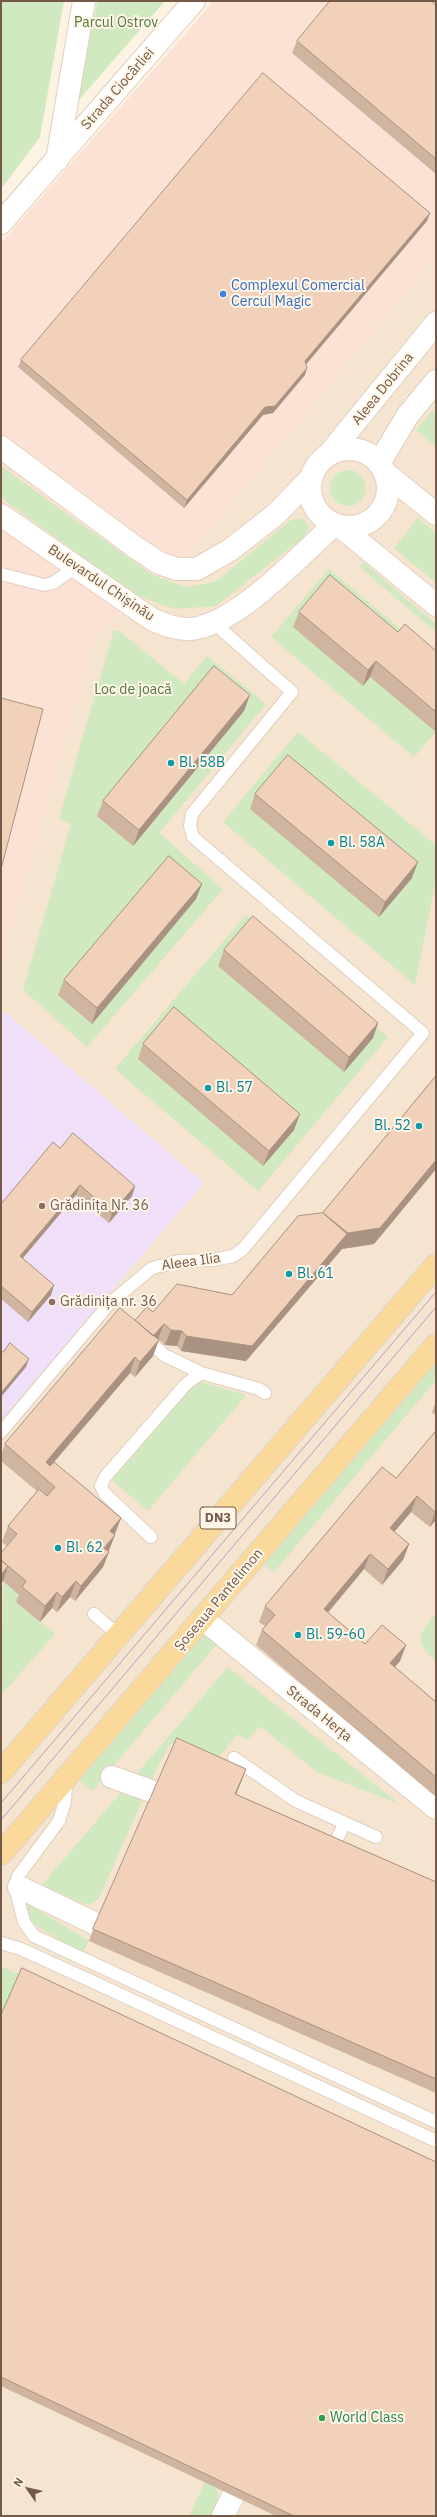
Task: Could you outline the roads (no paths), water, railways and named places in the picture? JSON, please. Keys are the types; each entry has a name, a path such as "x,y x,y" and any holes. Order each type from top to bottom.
{"main road":[{"name":"Strada Ciocârliei","path":"58,160 84,1"},
{"name":"Strada Ciocârliei","path":"1,223 58,160 194,1"},
{"name":"Aleea Dobrina","path":"330,454 436,323"},
{"path":"338,526 366,524 380,512 388,491 381,467 408,415 436,381"},
{"path":"1,447 135,548 158,563 177,569 197,569 230,550 275,515 310,479 316,466 330,454 337,451 354,449 369,454 381,467 436,514"},
{"path":"310,479 310,492 313,505 322,518 338,526 436,605"},
{"name":"Bulevardul Chișinău","path":"1,515 153,620 172,627 191,629 214,624 252,598 338,526"},
{"name":"DN3","path":"1,1772 436,1264"},
{"name":"Șoseaua Pantelimon","path":"1,1854 436,1345"},
{"name":"Strada Herța","path":"203,1619 436,1808"},
{"path":"112,1777 154,1792"},
{"path":"19,1887 96,1924"},
{"path":"223,2516 233,2496"}],"lane":[{"path":"1,574 44,585 53,583 76,566"},
{"name":"Aleea Ilia","path":"1,1432 109,1304 152,1268 179,1261 213,1260 233,1256 243,1249 423,1033 193,837 190,826 192,814 292,692 214,624"},
{"path":"109,1304 120,1314"},
{"path":"153,1345 164,1355 201,1373 259,1389 265,1393"},
{"path":"151,1536 105,1494 101,1486 105,1477 186,1384 201,1373"},
{"path":"94,1614 118,1635"},
{"path":"234,1758 296,1801 344,1824 376,1837"},
{"path":"66,1778 65,1802 59,1821 18,1876 16,1891 24,1922 34,1936 436,2122"},
{"path":"332,1850 344,1824"},
{"path":"1,1943 20,1949 89,1980 436,2141"}],"tram line":[{"path":"1,1803 436,1292"},
{"path":"1,1820 436,1307"}],"place":[{"name":"Complexul Comercial Cercul Magic","path":"223,294"},
{"name":"Bl. 58B","path":"171,763"},
{"name":"Bl. 58A","path":"331,843"},
{"name":"Bl. 57","path":"208,1088"},
{"name":"Bl. 52","path":"419,1126"},
{"name":"Grădinița Nr. 36","path":"42,1206"},
{"name":"Bl. 61","path":"289,1274"},
{"name":"Grădinița nr. 36","path":"52,1302"},
{"name":"Bl. 62","path":"58,1548"},
{"name":"Bl. 59-60","path":"298,1635"},
{"name":"World Class","path":"322,2418"}],"park label":[{"name":"Parcul Ostrov","path":"116,23"},
{"name":"Loc de joacă","path":"133,690"}]}
